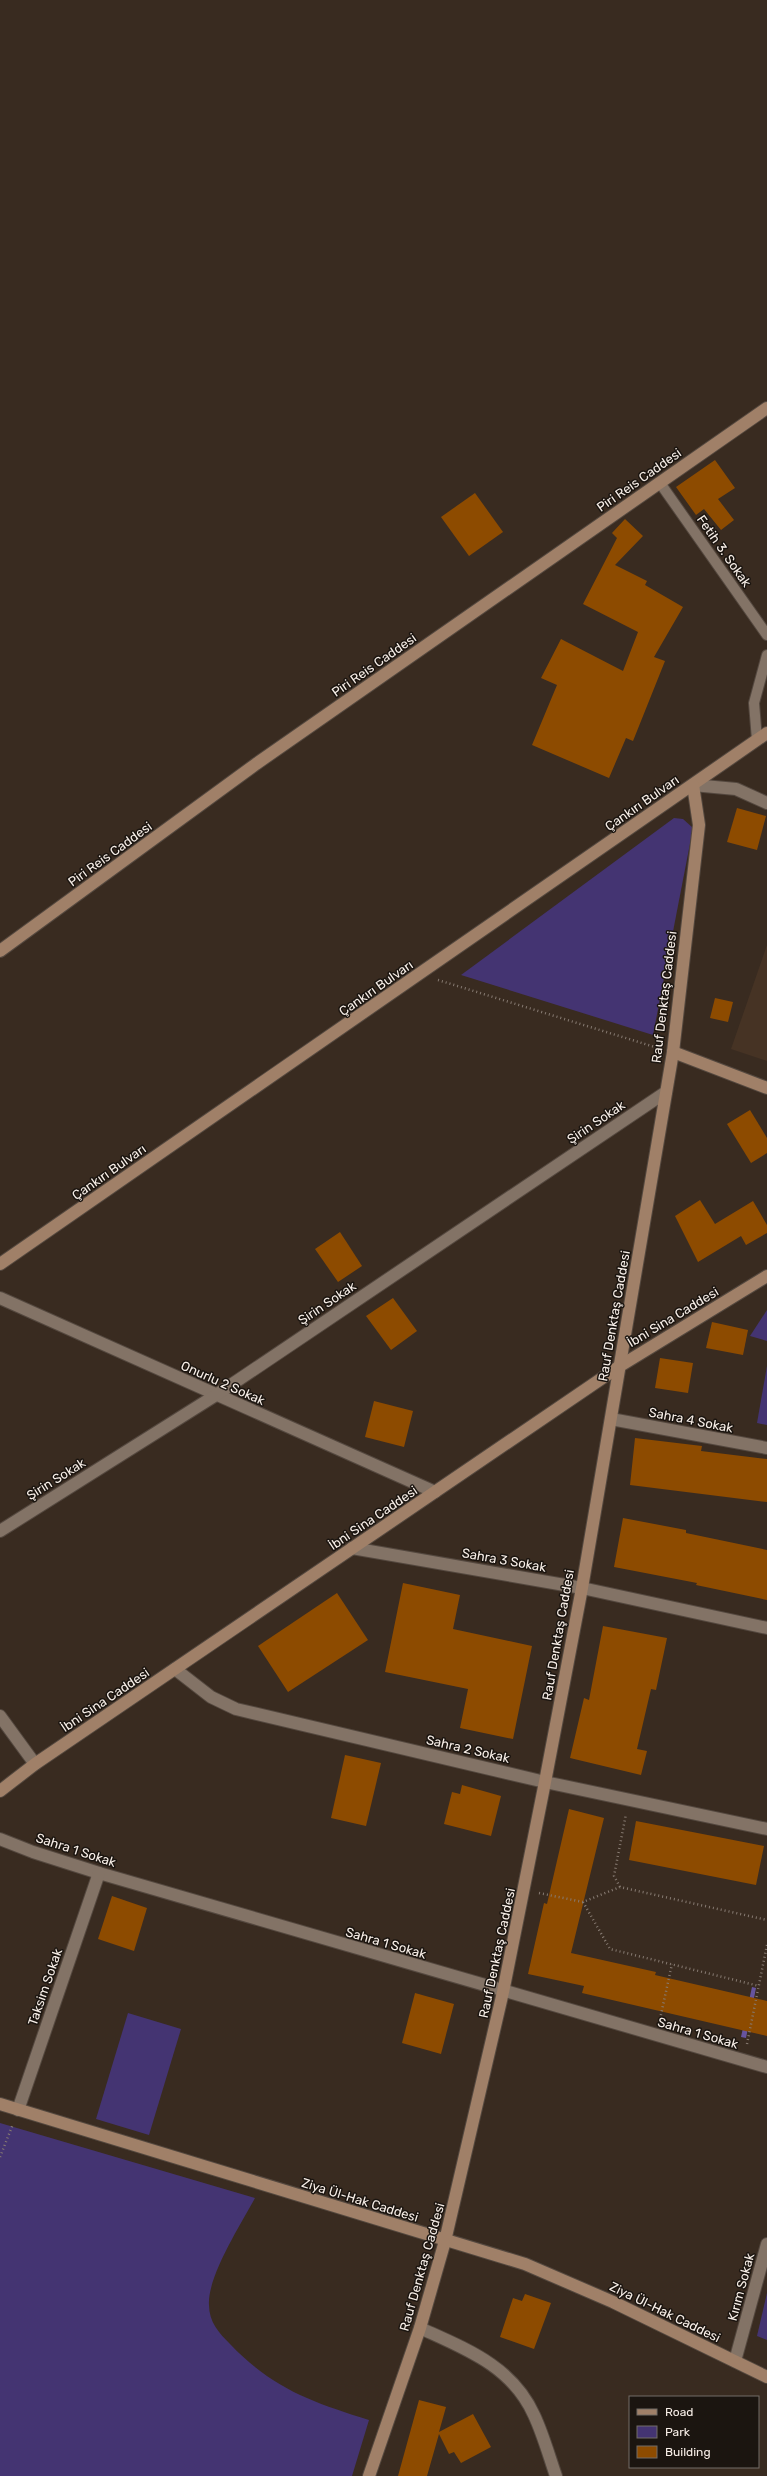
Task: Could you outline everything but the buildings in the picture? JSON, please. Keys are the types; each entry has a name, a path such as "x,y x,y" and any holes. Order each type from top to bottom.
{"street":[{"name":"Piri Reis Caddesi","path":"0,951 256,764 767,408"},
{"name":"Çankırı Bulvarı","path":"0,1264 420,975 762,737"},
{"path":"693,785 736,789 767,803"},
{"name":"Rauf Denktaş Caddesi","path":"369,2476 420,2328 445,2241 503,1992 546,1782 582,1588 672,1052 699,826 693,785"},
{"path":"672,1052 767,1088"},
{"name":"Şirin Sokak","path":"0,1531 216,1395 666,1092"},
{"name":"İbni Sina Caddesi","path":"0,1791 35,1764 620,1366 767,1276"},
{"name":"Onurlu 2 Sokak","path":"0,1298 435,1492"},
{"name":"Sahra 4 Sokak","path":"611,1419 767,1448"},
{"name":"Sahra 3 Sokak","path":"352,1548 582,1588 767,1628"},
{"name":"Sahra 2 Sokak","path":"175,1669 211,1697 236,1709 546,1782 767,1828"},
{"path":"0,1716 35,1764"},
{"name":"Sahra 1 Sokak","path":"0,1839 33,1852 99,1873 503,1992 767,2067"},
{"name":"Taksim Sokak","path":"18,2110 99,1873"},
{"name":"Ziya Ül-Hak Caddesi","path":"0,2104 445,2241 525,2264 570,2282 767,2377"},
{"name":"Kırım Sokak","path":"735,2361 767,2244"},
{"path":"420,2328 478,2355 497,2367 511,2379 523,2394 535,2416 556,2476"}],"lane":[{"name":"Fetih 3. Sokak","path":"660,483 767,634"},
{"path":"762,737 754,703 767,655"}],"path":[{"path":"420,975 672,1052"},
{"path":"620,1887 614,1876 628,1800"},
{"path":"524,1890 583,1902 620,1887 767,1920"},
{"path":"583,1902 610,1949 758,1986"},
{"path":"744,2060 767,1945"},
{"path":"657,2036 672,1964"},
{"path":"762,1970 767,1972"},
{"path":"0,2157 18,2110"}],"shaded area":[{"path":"767,945 767,1061 731,1049"},
{"path":"752,1987 756,1988 746,2038 741,2037"}],"green space":[{"path":"674,818 683,819 693,828 653,1035 461,975"},
{"path":"767,1310 767,1341 750,1336"},
{"path":"767,1366 767,1425 757,1423"},
{"path":"128,2013 181,2029 149,2135 96,2119"},
{"path":"0,2123 255,2198 226,2251 213,2280 209,2305 211,2317 219,2331 230,2344 262,2372 278,2383 311,2400 369,2420 352,2476 0,2476"},
{"path":"767,2293 767,2340 757,2336"}]}
